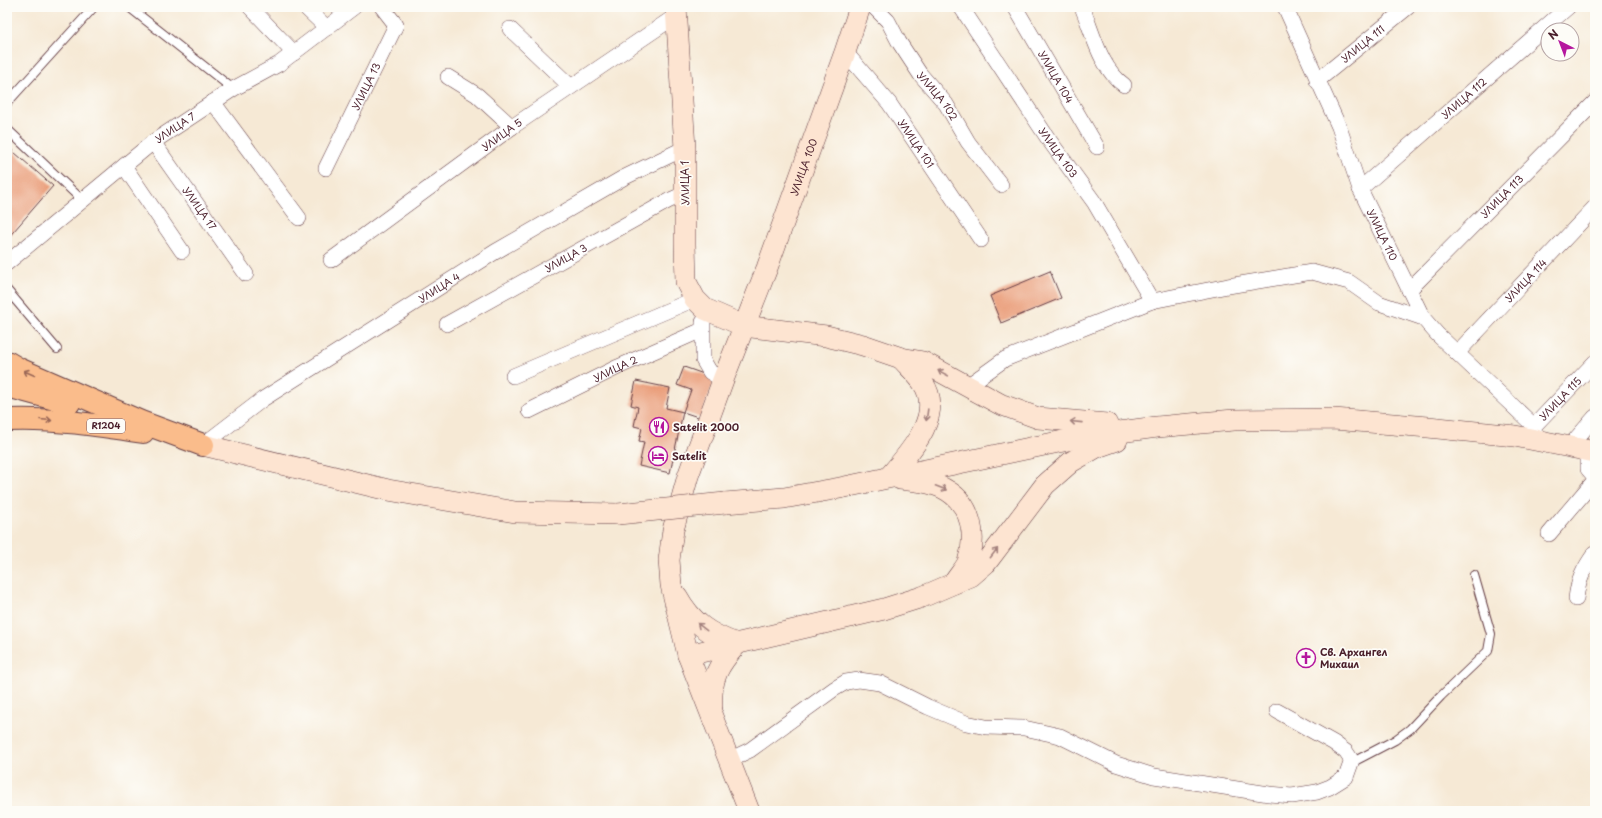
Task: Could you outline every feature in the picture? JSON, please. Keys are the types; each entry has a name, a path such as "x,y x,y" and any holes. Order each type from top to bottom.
{"main road":[{"name":"УЛИЦА 100","path":"671,585 669,560 673,530 688,476 845,52 860,7"},
{"name":"УЛИЦА 1","path":"677,11 686,148 684,244 686,282 700,304"},
{"path":"700,304 744,326 826,336 863,345 901,358 923,362 966,387 1000,404 1038,418 1157,427"},
{"path":"889,477 919,441 927,422 929,402 924,384 901,358"},
{"name":"R1204","path":"7,362 19,369 141,422 203,445"},
{"name":"R1204","path":"7,386 141,422"},
{"name":"R1204","path":"7,420 32,419 95,424 144,432 388,490 515,512 618,514 784,498 1082,437 1157,427 1234,420 1334,419 1428,427 1535,433 1584,450"},
{"path":"688,655 737,644 782,631 884,609 922,597 952,585 970,576 986,563 1045,486 1071,462 1097,447 1157,427"},
{"path":"889,477 924,482 948,490 962,503 971,520 972,544 967,564 952,585"},
{"path":"671,585 685,612 700,626 715,636 737,644"},
{"path":"671,585 688,655 749,811"},
{"path":"713,719 711,693 715,674 722,660 737,644"}],"street":[{"path":"250,7 294,53"},
{"path":"305,7 327,28"},
{"name":"УЛИЦА 7","path":"7,264 153,142 233,89 279,64 354,7"},
{"name":"УЛИЦА 13","path":"326,168 396,25 382,7"},
{"name":"УЛИЦА 102","path":"874,7 888,21 899,42 920,74 946,104 968,142 1001,185"},
{"name":"УЛИЦА 103","path":"961,7 1049,140 1094,202 1152,301"},
{"name":"УЛИЦА 104","path":"1015,7 1097,147"},
{"path":"1082,7 1108,69 1115,79 1124,85"},
{"name":"УЛИЦА 110","path":"1285,7 1339,128 1360,189 1423,318 1535,433"},
{"name":"УЛИЦА 111","path":"1317,81 1408,7"},
{"name":"УЛИЦА 112","path":"1360,189 1568,7"},
{"name":"УЛИЦА 5","path":"332,260 512,127 677,11"},
{"path":"510,28 570,86"},
{"name":"УЛИЦА 101","path":"845,52 889,103 981,240"},
{"path":"448,77 477,95 512,127"},
{"path":"213,102 299,218"},
{"name":"УЛИЦА 113","path":"1409,290 1595,102"},
{"name":"УЛИЦА 17","path":"153,142 246,274"},
{"name":"УЛИЦА 4","path":"203,445 263,399 495,252 624,178 686,148"},
{"path":"124,166 182,251"},
{"name":"УЛИЦА 3","path":"447,324 668,201 686,193"},
{"name":"УЛИЦА 114","path":"1457,353 1595,207"},
{"path":"966,387 1005,359 1152,301 1312,272 1349,282 1379,303 1423,318"},
{"path":"513,376 700,304 704,360 710,372 723,380"},
{"name":"УЛИЦА 2","path":"529,411 618,367 702,330"},
{"name":"УЛИЦА 115","path":"1535,433 1595,362"},
{"path":"1549,534 1595,478 1588,469 1584,450 1595,417"},
{"path":"1576,599 1578,584 1584,568 1595,553"},
{"path":"729,760 750,750 834,689 846,682 860,680 880,683 928,707 966,723 986,727 1024,728 1060,736 1116,764 1154,776 1268,794 1292,796 1317,792 1340,782 1346,777 1351,763 1346,752 1334,743 1277,711"}],"lane":[{"path":"7,103 94,7"},
{"path":"129,7 233,89"},
{"path":"7,129 82,200"},
{"path":"7,290 57,349"},
{"path":"1351,763 1396,740 1410,729 1441,696 1488,651 1491,634 1474,575"}],"building":[{"path":"7,146 53,186 7,239"},
{"path":"1050,271 1061,298 1001,323 990,296"},
{"path":"684,367 715,378 701,418 683,412 691,390 677,385"},
{"name":"Satelit 2000","path":"636,381 670,388 666,408 683,412 670,473 639,466 644,442 639,441 642,428 634,426 638,407 631,405"}],"place":[{"name":"Satelit 2000","path":"659,427"},
{"name":"Satelit","path":"658,456"},
{"name":"Св. Архангел Михаил","path":"1306,658"}]}
